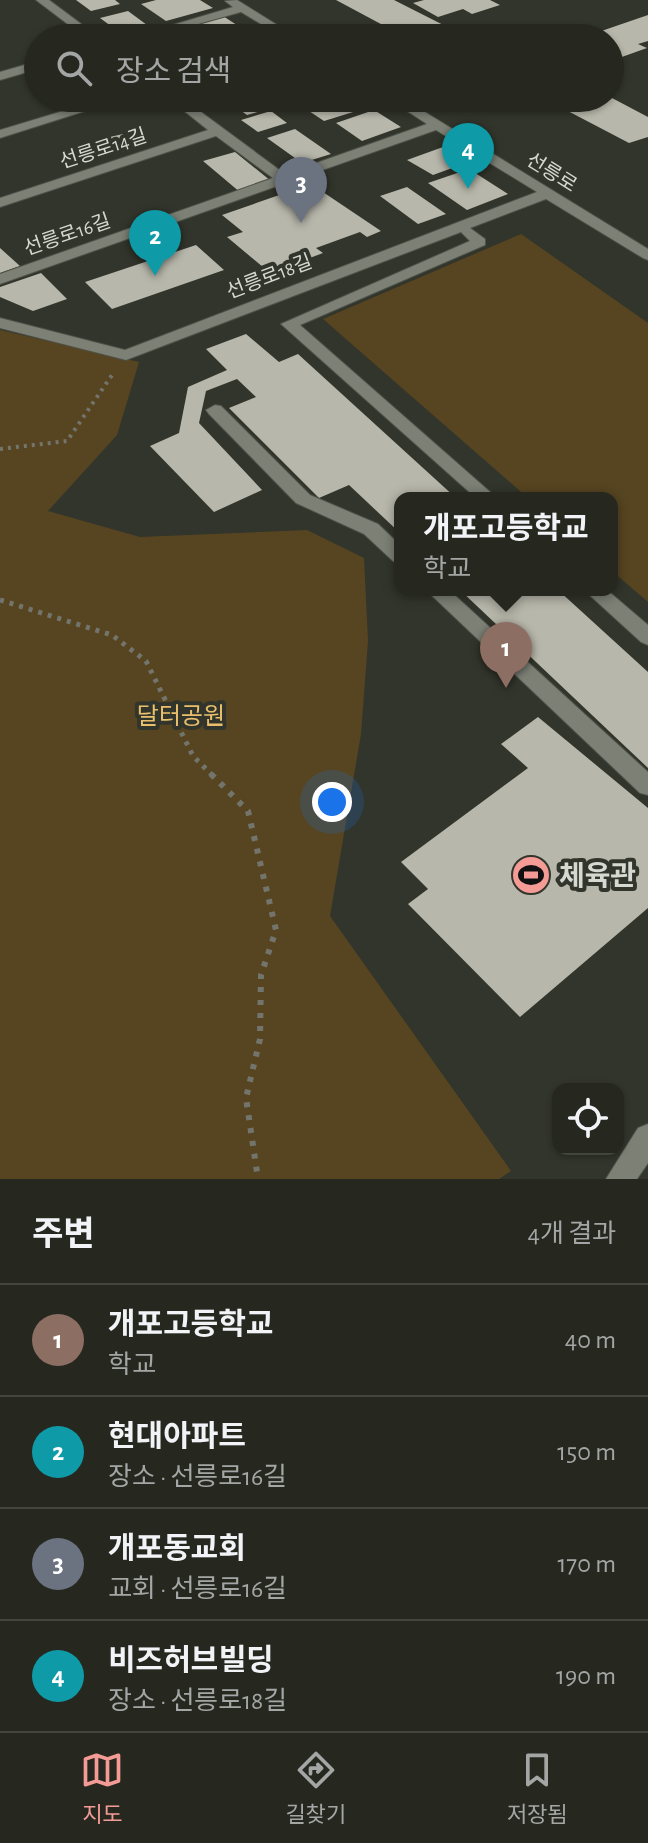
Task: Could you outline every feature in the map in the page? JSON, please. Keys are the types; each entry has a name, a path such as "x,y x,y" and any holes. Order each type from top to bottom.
{"street":[{"path":"42,0 75,24"},
{"path":"230,0 269,24"},
{"path":"185,24 243,8"},
{"path":"0,62 6,74"},
{"path":"0,134 73,112"},
{"path":"193,112 284,180"},
{"name":"선릉로","path":"416,112 648,255"},
{"name":"선릉로16길","path":"0,279 438,125"},
{"name":"선릉로14길","path":"0,203 218,131"},
{"path":"230,199 246,201 310,179"},
{"name":"선릉로18길","path":"126,355 548,193"},
{"path":"468,232 480,242 289,324 481,492"},
{"path":"0,323 126,355"},
{"path":"215,410 303,499 371,529 394,550"},
{"path":"442,596 648,786"},
{"path":"601,596 648,637"},
{"path":"620,1179 648,1138"}],"path":[{"path":"0,449 67,441 126,355"},
{"path":"0,600 112,635 146,661 193,756 248,811 276,930 261,975 260,1039 246,1098 258,1179"}],"green space":[{"path":"521,234 648,323 648,602 618,576 618,492 521,492 323,319"},
{"name":"달터공원","path":"0,330 139,362 117,435 48,511 140,537 307,530 364,558 368,641 361,734 330,916 511,1171 499,1179 0,1179"}],"building":[{"path":"76,0 115,0 120,4 91,11"},
{"path":"156,0 200,0 213,8 166,21 141,4"},
{"path":"336,0 394,0 441,24 381,24"},
{"path":"424,0 490,0 500,5 472,14 463,9 438,17 413,3"},
{"path":"128,11 146,24 108,24 100,18"},
{"path":"648,15 648,41 638,44 647,48 624,56 622,24"},
{"path":"223,16 235,24 195,24"},
{"path":"624,104 648,117 648,137 629,143 570,112 624,112"},
{"path":"272,112 287,123 258,132 241,120"},
{"path":"310,112 353,112 324,121"},
{"path":"377,112 401,127 362,141 336,123"},
{"path":"295,129 331,154 302,163 267,138"},
{"path":"123,134 138,146 113,155 101,139"},
{"path":"443,147 466,163 433,175 407,160"},
{"path":"235,152 271,181 241,193 203,161"},
{"path":"469,169 508,194 467,210 428,183"},
{"path":"311,184 381,231 367,237 360,232 316,248 323,253 270,273 227,237 243,232 222,215"},
{"path":"407,187 446,214 418,224 380,196"},
{"path":"196,245 224,270 112,309 85,282"},
{"path":"0,248 20,266 0,273"},
{"path":"41,273 67,299 33,311 0,297 0,287"},
{"path":"246,334 279,362 298,354 449,492 394,492 394,527 349,485 319,498 229,408 256,397 237,379 206,391 199,423 262,490 214,512 150,446 179,433 188,387 227,370 206,349"},
{"path":"466,596 565,596 648,672 648,768"},
{"name":"체육관","path":"538,717 648,808 648,908 520,1017 408,904 428,889 401,862 528,768 501,744"}],"place":[{"name":"비즈허브빌딩","path":"468,189"},
{"name":"개포동교회","path":"301,223"},
{"name":"현대아파트","path":"155,276"},
{"name":"개포고등학교","path":"506,688"},
{"name":"체육관","path":"531,875"}]}
